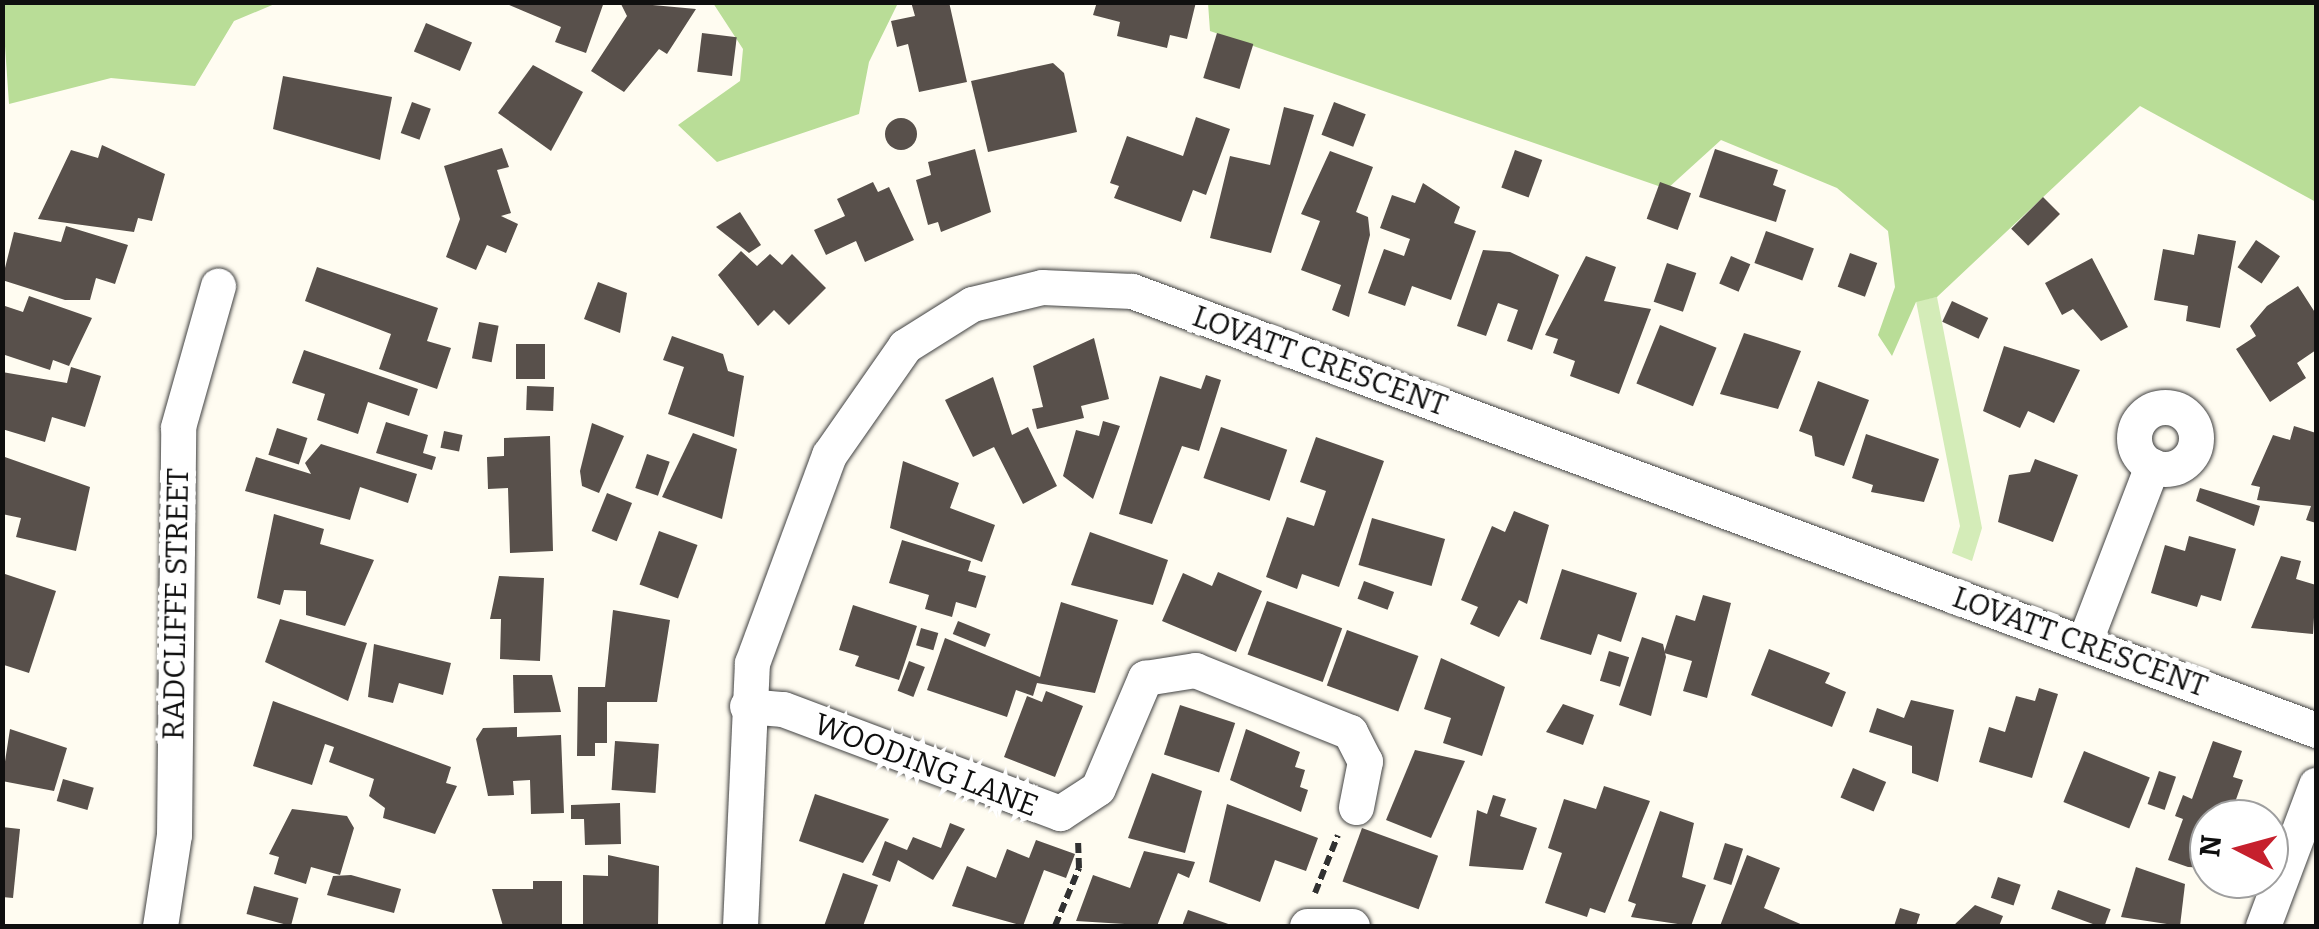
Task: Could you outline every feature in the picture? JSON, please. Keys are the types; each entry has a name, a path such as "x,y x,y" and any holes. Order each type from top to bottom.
{"street":[{"name":"LOVATT CRESCENT","path":"740,926 747,706 762,628 829,455 877,376 905,346 972,304 1073,285 1132,292 2316,730"},
{"name":"RADCLIFFE STREET","path":"160,926 174,835 178,427 218,286"},
{"path":"2084,643 2152,466"},
{"name":"WOODING LANE","path":"747,706 782,709 1039,811 1076,808 1098,788 1131,697 1145,678 1175,667 1350,732 1365,761 1356,807"},
{"path":"2263,926 2316,785"},
{"path":"1308,925 1352,926"}],"path":[{"path":"1308,925 1356,807"},
{"path":"1055,926 1079,868 1076,808"}],"green space":[{"path":"2,3 277,3 234,21 195,86 111,78 9,104"},
{"path":"713,3 898,3 869,62 859,114 717,162 678,125 740,81 743,49"},
{"path":"1208,3 2316,3 2316,202 2140,106 1937,297 1916,302 1892,356 1878,335 1895,287 1888,231 1837,188 1721,140 1667,189 1210,31"},
{"path":"1937,297 1982,528 1972,561 1952,553 1960,526 1916,301"}],"building":[{"path":"502,2 604,2 586,53 555,42 561,27"},
{"path":"620,2 696,9 667,54 659,49 624,92 591,71 627,16"},
{"path":"911,2 949,2 967,82 919,92 908,44 897,47 891,21 915,16"},
{"path":"1097,2 1196,2 1187,39 1170,35 1167,48 1117,36 1120,22 1093,15"},
{"path":"426,23 472,43 460,71 414,52"},
{"path":"702,33 737,37 732,76 697,72"},
{"path":"1217,33 1253,44 1240,89 1203,78"},
{"path":"1053,63 1064,73 1077,132 988,152 971,81"},
{"path":"533,65 583,92 551,151 498,113"},
{"path":"283,76 392,97 380,160 273,129"},
{"path":"412,102 431,109 420,140 401,133"},
{"path":"1334,102 1366,114 1353,147 1321,135"},
{"path":"1284,107 1314,115 1271,253 1210,238 1230,156 1270,165"},
{"path":"1196,117 1230,129 1206,195 1193,190 1181,222 1114,198 1119,186 1110,183 1127,136 1183,156"},
{"path":"901,118 913,122 917,134 913,146 901,150 889,146 885,134 889,122"},
{"path":"102,145 165,174 152,221 138,218 134,232 38,219 71,150 98,158"},
{"path":"502,148 509,167 497,170 511,213 501,216 518,224 506,253 487,245 476,270 446,257 460,219 444,166"},
{"path":"975,149 991,212 941,232 938,222 928,225 916,180 931,175 928,162"},
{"path":"1715,149 1778,170 1773,185 1786,190 1776,222 1699,197"},
{"path":"1515,150 1542,160 1529,198 1501,188"},
{"path":"1330,151 1373,167 1356,212 1368,217 1370,235 1349,317 1332,310 1341,285 1301,270 1320,221 1301,214"},
{"path":"873,182 878,192 889,187 914,240 865,262 856,241 826,255 814,230 845,216 837,199"},
{"path":"1660,182 1691,193 1678,230 1647,219"},
{"path":"1423,183 1460,207 1454,223 1476,231 1451,300 1412,286 1405,306 1368,293 1384,249 1404,256 1410,239 1380,228 1392,195 1415,203"},
{"path":"2043,197 2060,214 2028,246 2011,229"},
{"path":"740,212 761,245 749,253 716,227"},
{"path":"66,226 128,245 115,284 96,278 90,300 65,300 2,280 14,232 61,242"},
{"path":"1766,231 1814,248 1802,280 1754,263"},
{"path":"2198,234 2236,241 2220,328 2186,321 2188,306 2154,300 2163,249 2194,255"},
{"path":"2256,240 2280,256 2262,284 2238,267"},
{"path":"1483,250 1510,252 1559,275 1532,350 1507,341 1518,310 1498,303 1486,336 1457,326"},
{"path":"741,251 757,266 770,254 782,265 792,254 826,288 789,325 774,310 758,326 718,275"},
{"path":"1850,253 1877,263 1865,297 1838,287"},
{"path":"1586,256 1616,267 1604,301 1651,309 1619,394 1570,376 1575,361 1553,353 1558,339 1545,335"},
{"path":"1731,256 1750,264 1739,292 1719,284"},
{"path":"2092,258 2128,327 2101,341 2073,309 2062,315 2045,283"},
{"path":"1667,263 1696,273 1683,312 1654,302"},
{"path":"317,267 438,308 427,341 451,348 437,389 379,369 391,334 305,301"},
{"path":"598,282 627,293 620,333 584,319"},
{"path":"2298,286 2316,314 2316,350 2297,363 2306,378 2270,402 2236,349 2256,336 2250,326 2267,306"},
{"path":"29,296 92,318 69,366 53,360 50,370 2,354 5,306 23,312"},
{"path":"1952,301 1988,318 1979,339 1942,322"},
{"path":"479,322 499,326 492,362 472,358"},
{"path":"1660,325 1717,348 1693,406 1636,383"},
{"path":"1744,333 1801,351 1778,409 1720,394"},
{"path":"672,336 723,354 728,371 744,376 734,437 668,414 684,367 663,360"},
{"path":"1094,338 1109,399 1081,406 1084,418 1037,429 1032,409 1043,407 1033,366"},
{"path":"516,344 545,344 545,379 516,379"},
{"path":"2004,346 2080,370 2054,423 2028,411 2020,428 1983,411"},
{"path":"304,350 418,389 409,416 368,402 358,434 317,420 325,394 292,383"},
{"path":"71,367 101,376 85,427 52,417 45,442 2,429 2,372 67,383"},
{"path":"1206,375 1221,380 1199,451 1182,446 1152,524 1119,514 1160,376 1201,389"},
{"path":"993,377 1012,435 1028,427 1057,486 1023,504 994,447 973,457 945,400"},
{"path":"1818,381 1869,400 1844,466 1815,456 1812,436 1799,431"},
{"path":"527,386 554,387 553,411 526,410"},
{"path":"1103,421 1120,426 1093,499 1063,476 1076,430 1099,436"},
{"path":"386,422 428,435 423,453 436,457 432,470 376,453"},
{"path":"592,423 624,436 599,493 582,486 580,471"},
{"path":"2294,426 2316,433 2316,523 2306,520 2311,506 2257,500 2260,487 2251,485 2273,435 2290,440"},
{"path":"1221,427 1287,450 1270,501 1203,478"},
{"path":"277,428 307,438 299,465 268,455"},
{"path":"444,431 463,435 459,452 440,448"},
{"path":"693,433 737,449 722,519 662,497"},
{"path":"1866,434 1939,459 1924,502 1871,492 1873,485 1852,478"},
{"path":"550,436 553,551 510,553 508,488 488,489 487,457 504,456 504,438"},
{"path":"1316,437 1384,461 1339,587 1302,574 1297,589 1266,577 1287,517 1314,526 1326,491 1300,482"},
{"path":"321,444 417,474 408,503 360,487 350,520 245,491 256,457 311,474 305,463"},
{"path":"647,454 670,462 658,496 635,488"},
{"path":"2,456 90,487 76,551 16,537 21,518 2,514"},
{"path":"2035,459 2078,475 2053,542 1998,522 2009,475 2030,472"},
{"path":"903,461 959,483 950,508 995,525 982,562 890,528"},
{"path":"2200,488 2260,506 2254,526 2196,501"},
{"path":"607,493 632,503 617,541 592,531"},
{"path":"1514,511 1549,525 1527,604 1519,600 1499,637 1470,624 1478,607 1461,600 1492,526 1505,532"},
{"path":"274,514 324,529 320,544 374,560 345,626 306,615 306,591 284,590 280,605 257,598"},
{"path":"1372,518 1445,539 1432,586 1358,565"},
{"path":"659,531 698,545 678,599 640,585"},
{"path":"1090,532 1168,560 1153,605 1071,585"},
{"path":"2189,536 2236,549 2221,601 2201,595 2197,607 2151,593 2165,545 2185,551"},
{"path":"902,540 971,561 968,571 986,576 976,608 956,602 952,617 925,609 929,595 889,583"},
{"path":"2281,556 2301,561 2296,579 2316,585 2313,634 2251,628"},
{"path":"1562,569 1637,593 1621,642 1598,634 1591,655 1540,639"},
{"path":"1218,572 1262,591 1236,652 1162,621 1183,573 1212,586"},
{"path":"2,573 56,591 29,673 4,665"},
{"path":"499,576 544,578 540,661 500,659 501,619 490,619"},
{"path":"1364,581 1394,592 1388,610 1358,599"},
{"path":"1703,595 1731,603 1707,698 1683,691 1692,661 1664,653 1676,615 1695,621"},
{"path":"1267,601 1342,628 1323,682 1248,655"},
{"path":"1061,602 1118,620 1095,693 1037,683 1033,696 1016,690 1007,717 927,690 945,638 1040,677"},
{"path":"853,605 917,626 899,680 855,666 859,656 839,650"},
{"path":"613,610 670,620 657,702 607,702 607,743 595,743 595,756 577,756 578,687 605,687"},
{"path":"280,619 367,643 348,701 265,662"},
{"path":"958,621 990,634 985,647 953,634"},
{"path":"921,628 938,633 933,650 916,645"},
{"path":"1347,630 1418,656 1398,711 1327,685"},
{"path":"1642,637 1663,644 1666,657 1651,716 1619,705"},
{"path":"374,644 451,663 443,695 399,683 393,703 368,697"},
{"path":"1769,649 1830,673 1825,683 1846,692 1832,727 1751,695"},
{"path":"1609,651 1629,657 1620,687 1600,681"},
{"path":"1441,658 1505,687 1482,756 1443,743 1451,718 1424,709"},
{"path":"909,661 925,667 913,697 898,691"},
{"path":"513,675 552,675 561,712 514,713"},
{"path":"2039,688 2058,694 2032,778 1979,762 1989,727 2005,732 2016,696 2035,701"},
{"path":"1046,691 1083,706 1055,777 1004,757 1027,696 1042,702"},
{"path":"1911,700 1954,710 1938,782 1912,773 1912,746 1869,732 1877,708 1904,718"},
{"path":"273,701 451,767 446,783 457,786 435,834 383,818 385,808 369,796 374,779 329,762 334,747 325,744 312,785 253,766"},
{"path":"1563,704 1594,715 1583,745 1546,732"},
{"path":"1180,705 1235,723 1219,772 1164,754"},
{"path":"517,727 517,737 561,735 564,813 531,814 530,780 513,781 514,795 488,796 476,739 483,728"},
{"path":"10,729 67,748 54,791 2,781"},
{"path":"1246,729 1300,752 1295,767 1305,770 1300,787 1308,790 1301,812 1230,780"},
{"path":"615,741 659,744 655,793 612,790"},
{"path":"2213,741 2242,751 2233,777 2243,780 2236,799 2192,799"},
{"path":"1415,750 1465,761 1431,838 1386,820"},
{"path":"2084,751 2150,778 2129,829 2063,802"},
{"path":"1853,768 1886,782 1874,812 1840,797"},
{"path":"2159,771 2176,777 2165,810 2148,804"},
{"path":"1152,773 1202,791 1185,853 1128,838"},
{"path":"63,779 94,788 87,810 57,801"},
{"path":"1604,786 1650,801 1605,913 1590,908 1587,917 1545,903 1562,853 1548,848 1564,799 1596,809"},
{"path":"815,794 889,819 863,863 799,841"},
{"path":"1493,795 1506,799 1500,816 1537,828 1523,870 1469,866 1477,810 1487,814"},
{"path":"2183,795 2192,799 2189,867 2168,860 2183,819 2175,816"},
{"path":"620,803 621,844 585,845 584,819 571,819 571,805"},
{"path":"1227,804 1318,838 1306,871 1275,860 1260,902 1209,882"},
{"path":"292,809 347,816 354,828 340,875 311,867 306,884 274,874 279,857 269,854"},
{"path":"1660,811 1694,823 1682,877 1706,885 1691,926 1631,917 1636,904 1628,901"},
{"path":"950,823 965,829 933,880 898,860 890,882 872,875 885,841 907,850 913,837 941,848"},
{"path":"2,827 20,829 13,898 2,897"},
{"path":"1362,828 1438,856 1419,909 1343,882"},
{"path":"1036,840 1075,854 1066,878 1044,870 1023,926 952,906 967,866 996,878 1007,849 1029,858"},
{"path":"1725,843 1743,849 1731,885 1713,879"},
{"path":"1144,851 1195,862 1189,878 1178,873 1157,926 1076,921 1093,875 1130,888"},
{"path":"608,855 659,866 658,926 583,926 583,875 608,876"},
{"path":"1747,855 1780,868 1764,908 1805,926 1720,926"},
{"path":"2136,867 2185,884 2180,926 2121,917"},
{"path":"843,873 878,885 863,926 824,926"},
{"path":"351,875 401,889 394,913 327,895 333,876"},
{"path":"1998,877 2021,885 2014,906 1991,898"},
{"path":"533,881 562,881 562,926 503,926 492,889 533,889"},
{"path":"254,886 298,898 291,926 246,914"},
{"path":"2058,890 2111,909 2104,926 2098,926 2051,909"},
{"path":"1975,905 2003,916 1999,926 1953,926"},
{"path":"1900,908 1920,914 1916,926 1894,926"},
{"path":"1188,910 1234,926 1182,926"}]}
